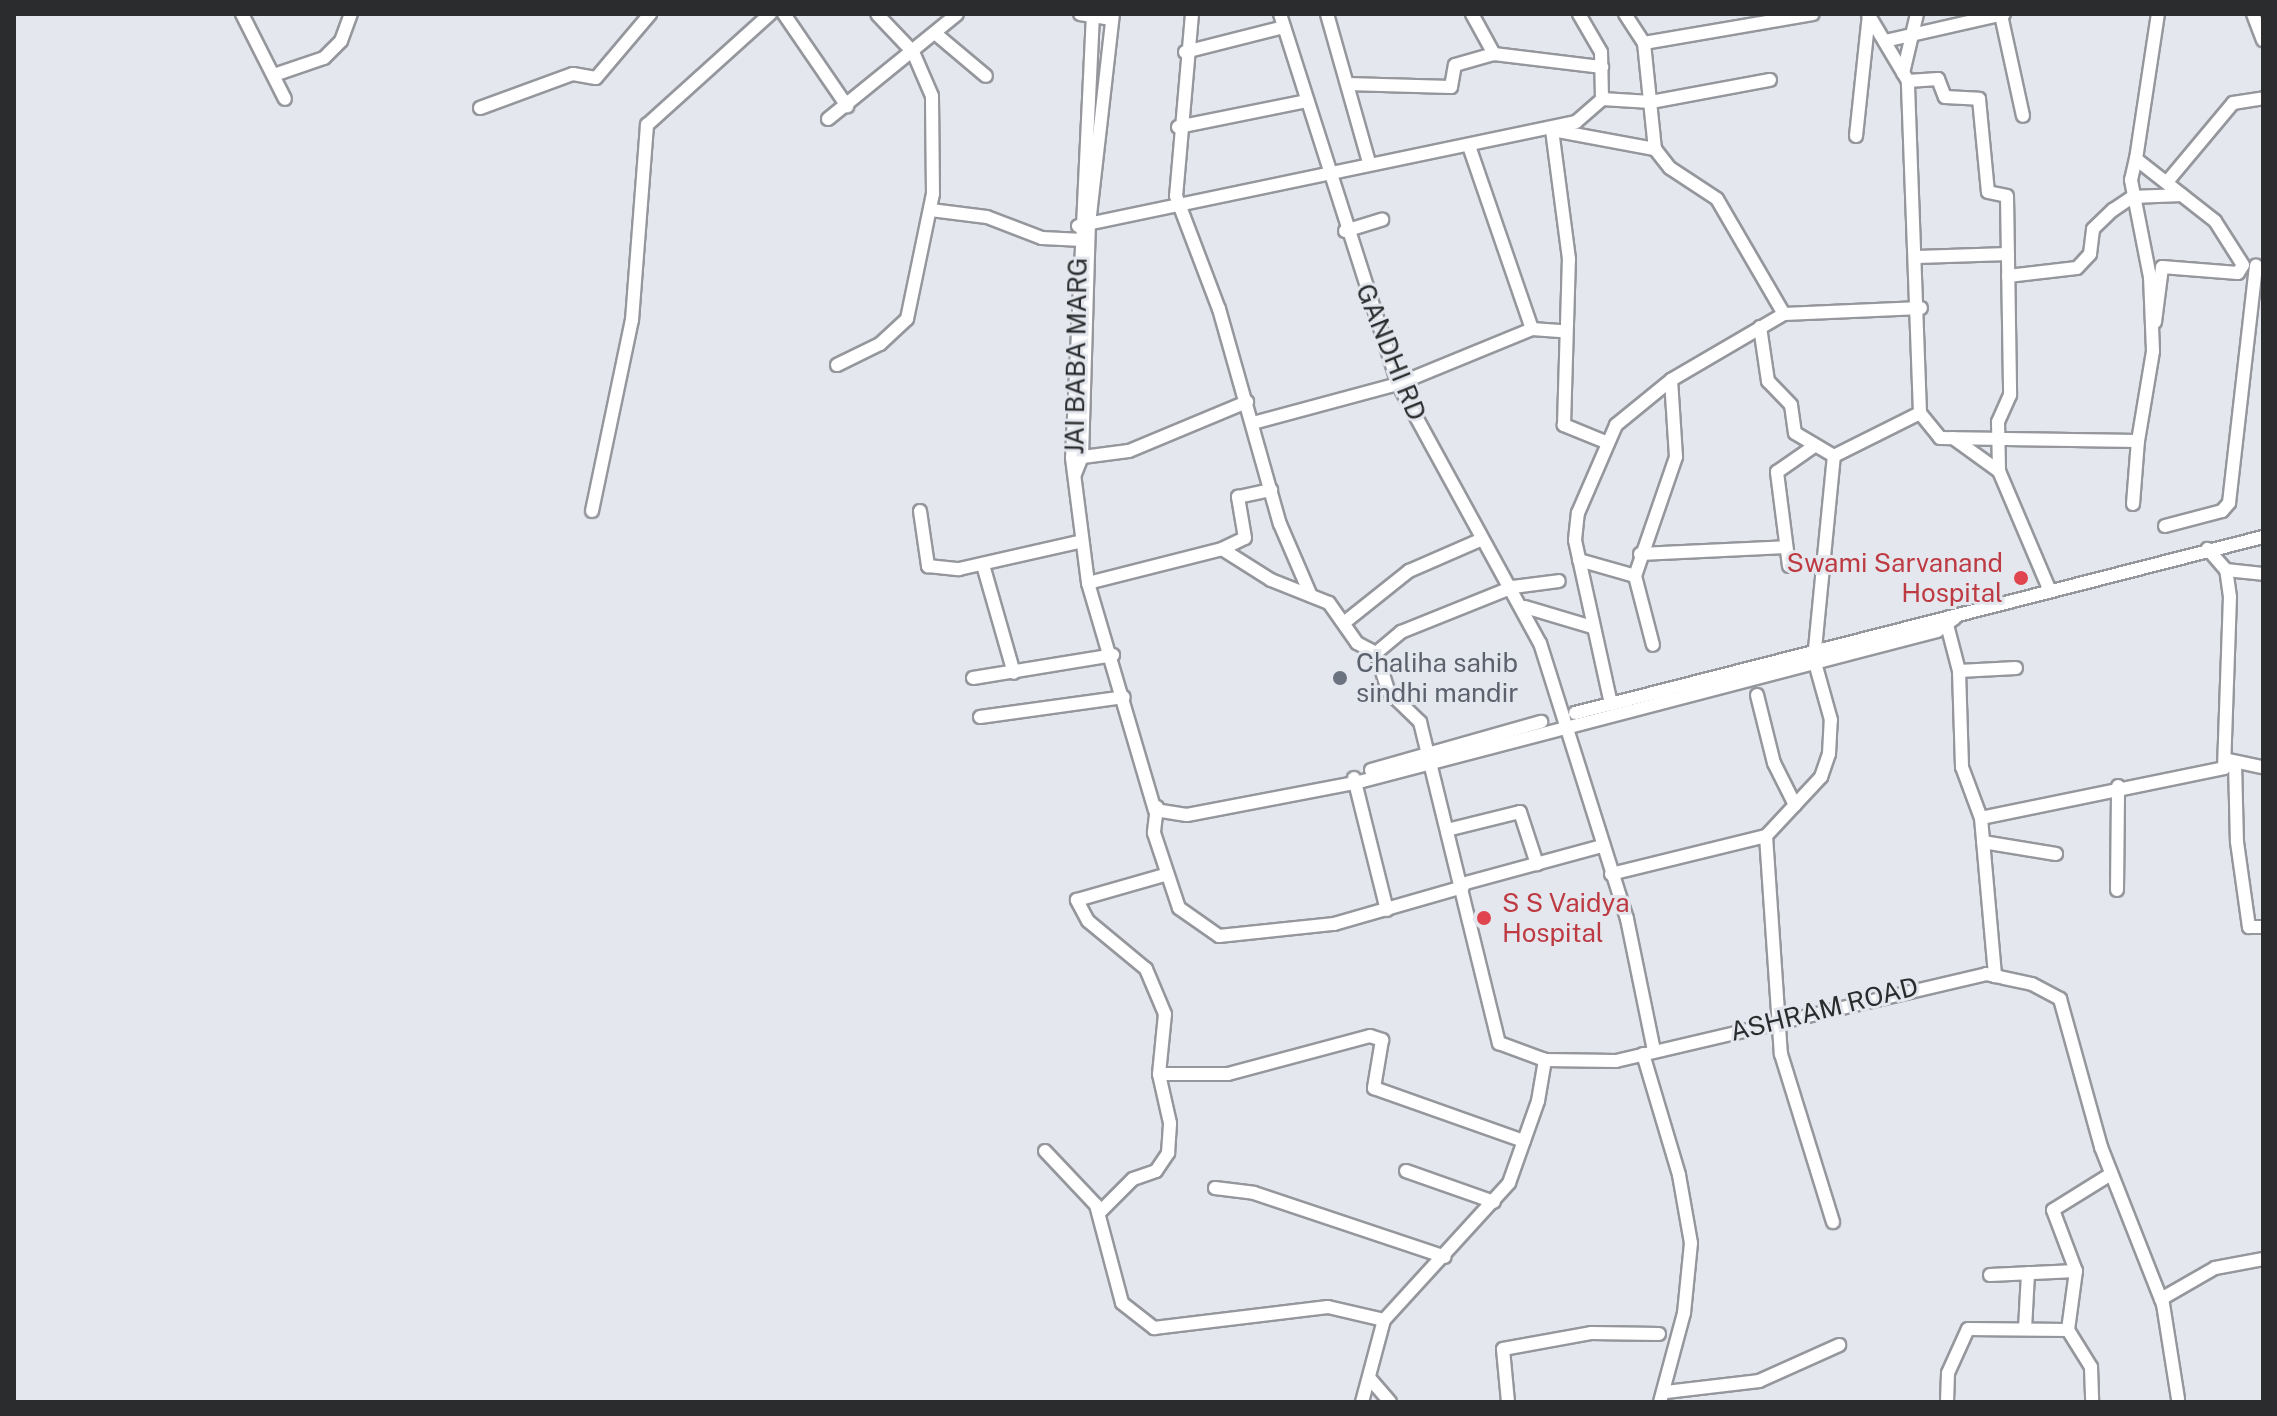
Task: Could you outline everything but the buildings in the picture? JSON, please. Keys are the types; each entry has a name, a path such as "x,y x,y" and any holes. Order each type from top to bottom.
{"street":[{"path":"242,14 285,99"},
{"path":"274,75 324,58 341,41 351,14"},
{"path":"480,108 573,74 596,78 650,14"},
{"path":"592,511 632,320 647,125 770,14"},
{"path":"784,14 847,106"},
{"path":"837,365 880,344 907,319 931,210 932,96 913,52 877,14"},
{"path":"828,119 957,14"},
{"path":"1088,14 1113,17"},
{"name":"JAI BABA MARG","path":"1088,14 1075,474 1079,542 1088,583 1113,655 1155,807 1154,833 1165,875 1179,908 1219,936 1305,929 1387,910 1602,846"},
{"path":"1192,14 1178,127 1179,207 1247,402 1271,490 1311,596"},
{"path":"1327,14 1369,162"},
{"path":"1472,14 1494,54"},
{"path":"1579,14 1601,52 1602,99"},
{"path":"1625,14 1644,43 1655,149 1670,168 1717,199 1784,314"},
{"path":"1712,14 1716,29"},
{"path":"1644,43 1813,14"},
{"path":"1917,14 1906,77 1921,308 1920,413 1940,438 1997,436 2138,441"},
{"path":"2152,328 2150,277 2132,197 2158,14"},
{"path":"2253,14 2263,40"},
{"path":"1868,15 1906,77"},
{"path":"1856,136 1868,15"},
{"path":"1885,41 2002,15 2023,116"},
{"name":"JAI BABA MARG","path":"1084,225 1113,17"},
{"path":"1185,52 1282,20"},
{"name":"GANDHI RD","path":"1282,20 1345,231 1398,384 1480,540 1525,607 1627,919 1648,1052 1679,1175 1691,1243 1663,1397"},
{"path":"936,34 986,76"},
{"path":"1347,84 1451,87 1455,65 1494,54 1602,67"},
{"path":"1906,77 1938,79 1945,97 1979,99 1988,192 2007,196 2010,395 1997,436 1999,471 2050,591"},
{"path":"1084,225 1179,207 1326,170 1470,149 1552,130 1576,122 1602,99 1651,102 1770,80"},
{"path":"2167,182 2233,103 2263,98"},
{"path":"1178,127 1307,101"},
{"path":"1552,130 1655,149"},
{"path":"1552,130 1567,215 1564,425 1608,443"},
{"path":"1470,149 1532,329"},
{"path":"2136,159 2215,221 2254,266 2229,503 2222,511 2165,526"},
{"path":"2008,276 2077,268 2090,254 2095,226 2132,197 2185,196"},
{"path":"931,210 987,217 1042,238 1083,240"},
{"path":"1345,231 1382,220"},
{"path":"1917,257 2008,254"},
{"path":"2133,504 2138,441 2162,267 2238,273 2254,266"},
{"path":"1611,704 1579,560 1578,513 1608,443 1624,415 1671,380 1784,314 1921,308"},
{"path":"1760,327 1768,381 1791,405 1795,433 1813,447 1834,456 1920,413"},
{"path":"1253,423 1398,384 1532,329 1563,331"},
{"path":"1653,645 1635,576 1640,554 1676,457 1671,380"},
{"path":"1077,457 1129,451 1247,402"},
{"path":"1952,438 1999,471"},
{"path":"1789,566 1777,472 1813,447"},
{"path":"1611,874 1766,836 1821,777 1829,754 1831,720 1815,653 1834,456"},
{"path":"1088,583 1222,549 1245,538 1238,497 1271,490"},
{"path":"920,511 928,566 983,565 1079,542"},
{"path":"1562,720 1611,704 1949,621 2050,591 2263,537"},
{"path":"1345,622 1409,571 1480,540"},
{"path":"1640,554 1786,547"},
{"path":"1222,549 1329,603 1357,643 1376,653 1388,691 1420,722 1462,886"},
{"path":"2208,549 2226,570 2237,842 2249,927 2263,927"},
{"path":"1579,560 1635,576"},
{"path":"983,565 1014,673"},
{"path":"2226,570 2263,574"},
{"path":"1376,653 1401,632 1513,587 1559,581"},
{"path":"1525,607 1592,627"},
{"path":"1949,621 1959,671 1962,767 1981,818 1995,976"},
{"path":"1155,807 1182,811 1354,779 1815,653"},
{"path":"973,678 1113,655"},
{"path":"1959,671 2016,668"},
{"path":"1757,695 1774,763 1795,805"},
{"path":"980,717 1124,697"},
{"path":"1981,818 2118,786 2205,775 2232,761 2263,767"},
{"path":"1354,779 1387,910"},
{"path":"2117,890 2118,786"},
{"path":"1447,830 1520,812 1537,864"},
{"path":"1766,836 1781,1054 1833,1222"},
{"path":"1983,842 2056,854"},
{"path":"1099,1213 1133,1179 1156,1171 1168,1153 1170,1123 1159,1074 1165,1014 1160,991 1146,969 1088,921 1077,900 1165,875"},
{"name":"ASHRAM ROAD","path":"1462,886 1499,1043 1545,1060 1616,1061 1964,977 1995,976 2032,984 2060,999 2072,1060 2111,1174"},
{"path":"1159,1074 1228,1074 1370,1036 1382,1040 1374,1088 1524,1141"},
{"path":"1362,1402 1371,1380 1384,1320 1494,1202 1524,1141 1545,1060"},
{"path":"1045,1151 1099,1213 1122,1303 1154,1328 1328,1307 1384,1320"},
{"path":"1406,1171 1494,1202"},
{"path":"2092,1402 2091,1367 2068,1330 2076,1271 2053,1210 2111,1174 2161,1299 2178,1399"},
{"path":"1215,1188 1254,1193 1445,1257"},
{"path":"2161,1299 2215,1268 2263,1259"},
{"path":"1990,1275 2076,1271"},
{"path":"2025,1329 2028,1273"},
{"path":"1947,1402 1948,1373 1968,1329 2068,1330"},
{"path":"1508,1402 1503,1349 1591,1333 1659,1334"},
{"path":"1663,1397 1708,1396 1769,1378 1839,1345"},
{"path":"1371,1380 1390,1402"}],"place":[{"name":"Swami Sarvanand Hospital","path":"2021,578"},
{"name":"Chaliha sahib sindhi mandir","path":"1340,678"},
{"name":"S S Vaidya Hospital","path":"1484,918"}]}
